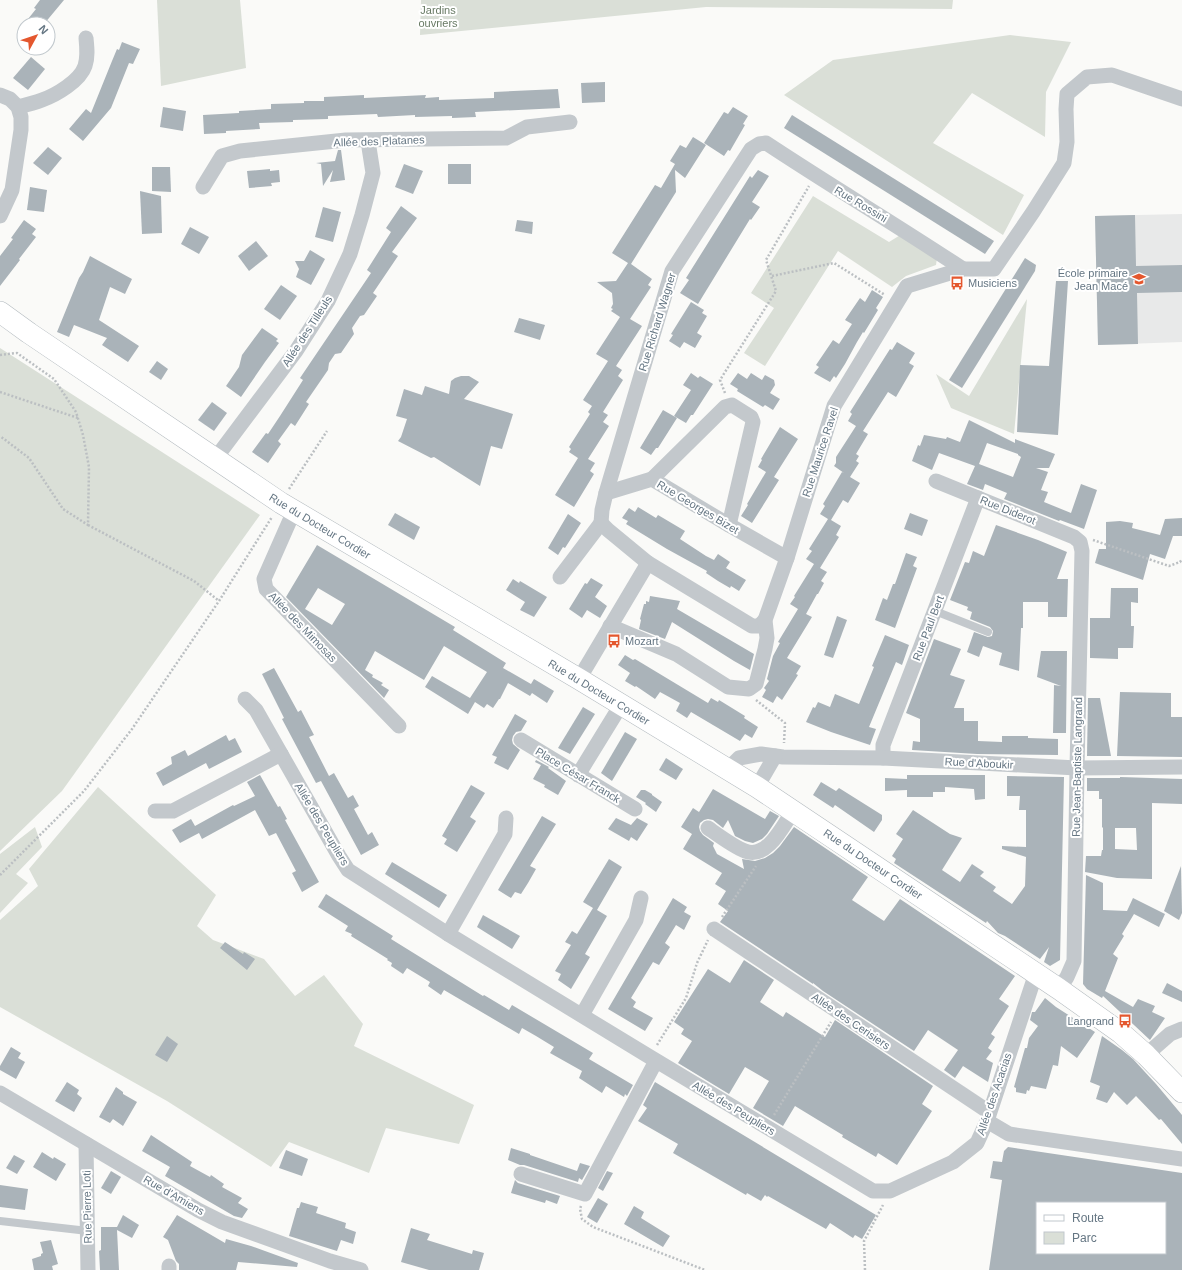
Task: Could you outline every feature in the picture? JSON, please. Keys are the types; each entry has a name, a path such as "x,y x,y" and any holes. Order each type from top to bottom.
{"street":[{"path":"18,107 42,100 60,91 77,79 84,68 87,54 86,38"},
{"name":"Rue Maurice Ravel","path":"750,689 756,684 765,649 767,638 765,620 787,558 834,406 907,286 963,268 994,269 1064,163 1067,142 1067,94 1087,77 1112,75 1182,99"},
{"path":"0,94 10,99 18,107 21,117 21,130 12,190 0,216"},
{"name":"Allée des Platanes","path":"203,187 222,156 240,151 338,141 506,138 527,127 570,122"},
{"name":"Allée des Tilleuls","path":"216,459 296,351 328,301 350,254 373,173 368,141"},
{"name":"Rue Rossini","path":"759,144 766,144 963,268"},
{"name":"Rue Richard Wagner","path":"601,523 606,493 672,271 751,149 759,144"},
{"name":"Rue du Docteur Cordier","path":"0,312 287,507 579,679 757,787 1036,973 1121,1033 1146,1055 1182,1092"},
{"path":"652,479 724,407 732,404 751,416 753,422 729,526"},
{"name":"Rue Georges Bizet","path":"606,493 652,479 729,526 787,558"},
{"name":"Rue Diderot","path":"936,481 1074,536 1080,542"},
{"name":"Rue Paul Bert","path":"883,758 883,745 978,498"},
{"name":"Allée des Mimosas","path":"287,507 264,579 266,589 399,726"},
{"path":"560,577 601,523 648,563 752,626 759,626 765,620"},
{"name":"Rue Jean-Baptiste Langrand","path":"1059,989 1067,977 1074,961 1082,550 1080,542"},
{"path":"579,679 648,563"},
{"path":"610,626 676,654 728,687 750,689"},
{"name":"Allée des Peupliers","path":"245,699 256,710 348,870 448,934 873,1191 890,1191"},
{"path":"578,774 621,705"},
{"name":"Place César Franck","path":"521,740 635,809"},
{"path":"155,811 173,811 280,754"},
{"name":"Rue d'Aboukir","path":"729,770 739,758 761,754 775,756 883,758 1077,768 1182,767"},
{"path":"757,787 775,756"},
{"path":"708,828 746,852 759,853 770,845 793,811"},
{"path":"448,934 505,834 506,818"},
{"path":"582,1015 636,920 641,898"},
{"name":"Allée des Cerisiers","path":"714,929 837,1011 988,1117 1009,1134 1182,1159"},
{"name":"Allée des Acacias","path":"890,1191 953,1162 976,1143 988,1117 1036,973"},
{"path":"1146,1055 1170,1034 1182,1029"},
{"path":"521,1174 585,1194 653,1059"},
{"name":"Rue d'Amiens","path":"0,1093 198,1210 222,1222 330,1265 361,1270"},
{"name":"Rue Pierre Loti","path":"86,1144 88,1270"}],"lane":[{"path":"935,611 988,632"},
{"path":"0,1221 88,1231"}],"path":[{"path":"729,405 720,380 776,291 766,260 815,176"},
{"path":"772,276 834,263 897,303"},
{"path":"0,356 17,353 54,379 76,412 90,467 88,525"},
{"path":"0,392 78,418"},
{"path":"0,875 84,791 132,729 219,601 287,507 327,431"},
{"path":"0,436 29,458 63,509 88,525 194,581 219,601"},
{"path":"1080,542 1089,538 1169,566 1180,562 1182,559"},
{"path":"750,689 755,700 785,723 785,729"},
{"path":"653,1059 686,998 697,963 714,929 760,861 759,853"},
{"path":"766,1127 837,1011"},
{"path":"865,1270 864,1241 881,1211 890,1191"},
{"path":"585,1194 580,1209 582,1219 593,1227 705,1270"}],"shaded area":[{"name":"École primaire Jean Macé","path":"1182,214 1182,342 1098,345 1095,216"}],"green space":[{"path":"157,0 240,0 246,68 161,86"},
{"name":"Jardins ouvriers","path":"421,0 953,0 952,9 706,7 420,35"},
{"path":"1010,35 1071,42 1046,92 1045,137 972,93 933,143 1024,195 1003,235 784,95 833,60"},
{"path":"813,196 889,242 902,234 937,258 936,265 906,276 892,287 838,251 765,366 744,353 774,308 751,293"},
{"path":"1027,299 1014,434 951,408 936,374 969,396"},
{"path":"0,348 260,515 62,791 0,851"},
{"path":"98,787 216,895 197,926 213,940 264,959 295,996 324,975 363,1024 354,1046 474,1105 459,1144 386,1128 369,1173 289,1142 271,1167 167,1101 0,1007 0,920 38,886 29,869"},
{"path":"35,827 42,847 16,874 28,883 0,913 0,854"}],"building":[{"path":"40,0 64,0 51,16 30,16 36,9 34,8"},
{"path":"122,42 140,49 133,64 129,63 111,108 83,141 69,129 86,109 91,113 117,49 119,50"},
{"path":"31,57 45,69 28,90 13,78"},
{"path":"605,82 605,102 582,103 581,83"},
{"path":"558,89 560,108 475,112 476,117 452,118 452,116 415,117 415,115 378,117 377,114 328,116 328,119 259,123 260,129 204,134 203,115 271,109 271,104 324,101 324,97 364,95 364,98 426,95 425,98 439,97 439,100 494,98 494,92"},
{"path":"163,107 186,111 183,131 160,127"},
{"path":"733,107 748,116 743,124 745,125 730,151 728,150 724,156 704,143 724,112 728,114"},
{"path":"792,115 994,241 985,254 784,128"},
{"path":"693,137 706,145 685,178 675,170 676,192 631,264 652,279 648,285 651,287 630,319 642,326 616,366 622,370 618,376 623,380 603,412 608,415 603,422 609,426 588,459 595,463 590,471 594,474 574,507 555,495 578,458 569,452 571,449 569,447 590,414 588,412 592,406 583,400 608,361 596,354 620,317 611,311 613,309 611,308 613,304 612,293 597,282 616,281 628,263 612,253 655,185 661,188 675,164 670,161 680,145 686,148"},
{"path":"48,147 62,158 48,175 33,163"},
{"path":"338,150 341,150 345,180 330,182 333,170 323,186 321,164 316,163 335,161"},
{"path":"404,164 423,171 413,194 395,187"},
{"path":"448,164 471,164 471,184 448,184"},
{"path":"152,167 170,167 171,192 152,191"},
{"path":"270,169 270,171 279,170 280,182 271,183 272,186 249,188 247,171"},
{"path":"758,170 769,176 752,202 760,207 751,220 750,219 698,304 680,293 689,280 686,278 750,176 752,178"},
{"path":"30,187 47,190 44,212 27,210"},
{"path":"140,191 161,196 162,233 142,234"},
{"path":"401,206 417,218 392,252 398,256 373,293 377,296 364,315 360,316 352,328 354,334 341,353 335,354 329,363 328,370 306,402 309,404 295,426 291,423 278,441 281,444 268,463 252,452 266,433 268,434 280,416 303,380 300,378 371,273 367,270 391,232 386,228"},
{"path":"323,207 341,212 333,242 315,237"},
{"path":"1135,215 1136,266 1182,265 1182,292 1137,293 1138,344 1098,345 1095,216"},
{"path":"24,220 36,229 32,234 36,237 0,286 0,256 13,239 11,238"},
{"path":"517,220 533,222 532,234 515,231"},
{"path":"190,227 209,237 199,254 181,244"},
{"path":"256,241 268,256 249,271 238,256"},
{"path":"310,250 325,259 311,285 296,277 299,269 295,261 304,261"},
{"path":"90,256 132,279 125,294 110,287 99,320 139,346 128,362 102,345 107,338 74,325 69,337 57,332 79,278"},
{"path":"1025,258 1036,265 1035,271 962,388 949,380"},
{"path":"1056,281 1068,281 1058,435 1017,432 1020,365 1049,366"},
{"path":"281,285 297,296 280,320 264,309"},
{"path":"872,290 883,297 876,308 878,310 864,333 863,332 836,378 834,376 830,382 814,373 819,367 816,365 833,340 839,344 852,324 845,320 860,298 865,302"},
{"path":"691,302 704,310 702,313 707,316 697,333 702,336 695,348 684,342 680,348 669,341 673,335 671,334"},
{"path":"519,318 545,325 540,340 514,332"},
{"path":"262,328 278,339 276,341 279,343 241,397 226,386 239,367 242,355"},
{"path":"897,342 915,353 909,363 914,366 896,397 888,392 863,431 868,434 856,454 859,456 856,461 859,463 850,477 860,483 848,503 843,500 831,520 841,526 836,535 839,537 820,568 827,572 821,581 824,583 806,614 812,617 787,658 801,666 796,674 798,675 782,700 777,696 773,703 762,697 766,690 764,688 769,681 767,679 773,656 780,643 778,642 798,609 790,604 814,564 806,559 812,551 809,549 828,519 820,514 825,506 823,504 842,472 844,473 834,466 836,463 836,457 856,426 848,421 852,414 850,412 890,349 892,350"},
{"path":"157,361 168,369 161,380 149,372"},
{"path":"691,373 698,378 700,376 713,384 693,415 691,415 686,423 674,416 691,390 683,385"},
{"path":"738,373 747,379 751,373 762,380 765,375 774,380 775,385 770,393 780,399 773,410 765,405 763,407 737,391 738,389 730,384"},
{"path":"461,376 469,376 479,382 464,399 513,414 502,449 491,446 480,486 434,457 431,458 398,441 401,437 407,419 396,416 404,389 422,395 425,386 449,394 451,381"},
{"path":"212,402 227,413 214,431 198,420"},
{"path":"663,410 677,418 658,448 656,448 651,455 640,448"},
{"path":"969,420 1015,443 1015,439 1055,454 1049,468 1036,468 1048,472 1041,490 1048,492 1044,502 1071,513 1081,484 1097,490 1084,529 1060,520 1059,521 1004,499 1007,493 985,484 983,490 967,484 975,466 939,453 932,470 912,461 918,445 920,446 924,435 946,439 947,437 960,442","holes":["987,443 1018,454 1021,457 1013,477 979,464"]},
{"path":"780,427 798,439 774,477 779,480 752,523 741,516 766,472 758,467 762,460 761,459"},
{"path":"638,507 656,518 658,515 685,531 680,539 706,556 714,560 718,554 730,562 726,568 746,580 739,591 718,581 706,573 707,571 626,524 628,521 622,518 629,508 635,512"},
{"path":"395,513 420,527 414,540 388,525"},
{"path":"910,513 928,520 922,536 904,529"},
{"path":"568,514 581,523 565,548 563,547 558,555 548,548"},
{"path":"1182,518 1182,536 1173,536 1165,559 1150,554 1143,580 1095,563 1099,549 1106,549 1106,522 1120,521 1133,523 1132,528 1160,535 1165,519"},
{"path":"996,525 1067,552 1057,579 1068,579 1067,617 1048,617 1048,602 1023,602 1023,628 1021,628 1019,671 999,665 1002,653 983,646 979,657 967,652 974,632 988,637 992,636 993,631 990,627 970,619 972,612 967,610 968,607 950,600 965,562 969,563 973,551 984,556"},
{"path":"317,545 455,627 453,630 506,663 503,668 531,684 534,679 554,691 547,703 532,693 530,696 508,683 500,699 493,708 487,704 484,708 475,702 468,714 425,687 432,676 470,698 487,672 444,646 424,680 375,651 365,670 373,675 372,677 383,683 381,685 389,690 384,698 286,597","holes":["318,588 345,604 332,625 305,609"]},
{"path":"906,553 917,557 913,566 917,568 895,628 875,620 883,598 887,600 893,584 895,584"},
{"path":"591,578 603,585 595,597 607,606 600,618 587,610 582,618 569,609 585,583 587,584"},
{"path":"513,579 519,583 520,581 547,597 534,617 520,610 525,602 506,590"},
{"path":"1111,588 1138,588 1138,603 1131,602 1131,626 1134,626 1133,648 1118,648 1118,659 1090,658 1090,618 1110,618"},
{"path":"650,596 680,601 677,609 754,654 750,670 672,622 665,639 639,629 644,604 646,604 646,601 649,602"},
{"path":"837,616 847,620 833,658 824,655"},
{"path":"885,635 909,645 902,665 896,662 869,727 876,729 870,745 806,722 813,707 815,708 818,702 830,707 835,694 859,704 874,667 872,666"},
{"path":"934,639 961,649 950,675 965,680 954,708 964,708 964,721 978,721 978,741 1002,742 1002,736 1028,736 1028,738 1058,739 1058,755 977,754 912,750 913,741 920,742 920,719 906,713"},
{"path":"1041,651 1067,651 1066,733 1053,733 1054,685 1061,686 1037,677"},
{"path":"625,655 633,660 635,659 708,703 711,698 718,702 719,700 745,716 744,718 758,727 752,738 745,734 740,741 691,712 687,718 676,711 680,703 660,692 655,699 636,686 635,687 625,681 630,673 618,665"},
{"path":"274,668 298,712 301,710 314,735 309,737 329,776 334,773 348,798 353,795 359,806 354,809 368,835 372,832 379,845 361,855 321,781 316,783 282,719 284,718 262,674"},
{"path":"1120,692 1171,693 1171,717 1182,717 1182,757 1117,756"},
{"path":"1088,698 1100,698 1111,756 1087,756"},
{"path":"583,707 595,714 570,754 558,748"},
{"path":"515,714 527,721 521,731 516,732 513,736 513,744 520,750 508,770 494,763 497,757 492,755"},
{"path":"625,732 637,739 612,781 601,773"},
{"path":"226,735 229,741 235,738 242,752 209,769 206,763 163,786 156,773 172,764 171,757 185,750 188,756"},
{"path":"666,758 683,769 676,780 659,770"},
{"path":"536,760 549,767 548,768 566,781 558,795 544,787 545,785 533,779 541,765 535,762"},
{"path":"260,775 278,807 280,806 287,819 285,820 319,882 302,892 292,873 296,871 276,833 269,836 255,810 202,839 199,833 180,843 172,830 191,819 195,826 233,805 234,806 255,796 247,782"},
{"path":"907,775 985,775 985,799 975,800 974,789 945,787 945,792 933,792 933,797 907,797 907,790 885,791 885,778 907,779"},
{"path":"1007,776 1064,777 1060,960 1050,966 1044,962 1049,947 1040,959 998,933 987,921 986,923 894,863 896,859 892,856 903,839 896,834 913,810 950,834 962,838 942,870 960,882 972,864 984,872 980,876 996,887 993,891 1012,904 1025,886 1026,857 1002,849 1002,846 1026,847 1026,810 1019,810 1020,796 1007,796"},
{"path":"1087,778 1182,779 1182,804 1152,803 1152,879 1117,878 1085,872 1086,856 1101,856 1103,850 1102,799 1099,799 1099,791 1087,791","holes":["1115,828 1136,828 1137,850 1115,849"]},
{"path":"821,782 836,791 839,788 882,815 882,820 874,832 835,805 833,808 813,795"},
{"path":"471,785 485,793 470,817 476,821 457,852 444,844 447,839 442,836"},
{"path":"713,789 765,819 770,811 779,816 767,834 762,839 753,843 735,836 728,820 723,828 713,820 704,820 700,823 700,831 714,843 713,846 717,854 744,869 742,859 755,861 765,858 780,846 794,827 868,877 852,900 884,921 900,899 1015,976 999,999 1009,1006 991,1034 995,1037 988,1048 992,1051 986,1059 993,1063 988,1082 963,1066 955,1078 944,1070 958,1050 928,1030 914,1051 720,922 728,911 718,904 726,891 715,884 722,873 683,849 692,834 681,827 693,808 699,812"},
{"path":"641,790 645,790 652,794 662,802 656,812 636,797"},
{"path":"542,816 556,824 530,866 536,869 528,883 521,894 515,892 511,898 498,890"},
{"path":"616,818 631,825 637,818 648,824 637,841 631,837 629,841 608,829"},
{"path":"609,859 622,867 597,910 607,916 585,954 590,957 571,989 558,980 561,974 555,971 571,945 565,942 572,931 577,934 593,908 583,902"},
{"path":"392,862 447,895 439,908 385,874"},
{"path":"1181,866 1182,913 1179,920 1164,911"},
{"path":"1086,875 1103,883 1103,910 1127,911 1133,898 1165,914 1159,927 1134,914 1122,934 1124,936 1113,954 1118,958 1105,991 1133,1007 1138,999 1155,1006 1152,1012 1165,1018 1150,1040 1103,996 1102,998 1087,989 1083,984"},
{"path":"326,894 393,936 391,939 483,996 484,995 509,1010 512,1005 593,1053 589,1059 633,1085 627,1096 625,1094 624,1097 606,1086 602,1093 579,1078 582,1071 550,1053 554,1047 536,1036 522,1028 519,1034 444,990 441,995 428,986 430,982 407,968 403,974 391,966 392,963 387,960 388,959 351,936 352,934 345,931 348,926 318,907"},
{"path":"673,898 687,907 684,912 691,916 684,930 676,925 665,943 670,947 659,965 653,962 631,998 636,1002 633,1007 653,1018 645,1031 608,1009"},
{"path":"483,915 520,936 512,949 477,927"},
{"path":"225,942 243,954 244,952 255,959 247,970 220,948"},
{"path":"744,960 774,980 760,1002 763,1004 783,1017 786,1012 825,1037 835,1020 933,1086 922,1104 932,1111 897,1165 878,1153 876,1157 795,1106 783,1126 753,1108 769,1081 745,1067 729,1094 678,1063 692,1041 681,1034 684,1029 674,1022 708,969 730,983"},
{"path":"1167,983 1182,991 1182,1002 1162,993"},
{"path":"1045,998 1056,1007 1095,1032 1077,1058 1061,1046 1058,1066 1053,1065 1046,1089 1031,1086 1029,1091 1027,1090 1026,1094 1016,1092 1016,1088 1014,1087 1025,1048 1027,1048 1029,1038 1038,1026 1030,1020 1032,1012 1035,1012"},
{"path":"167,1036 178,1044 167,1062 155,1055"},
{"path":"1102,1036 1133,1059 1182,1115 1182,1144 1161,1119 1159,1120 1136,1096 1127,1105 1114,1092 1107,1103 1096,1099 1100,1086 1090,1082"},
{"path":"11,1047 21,1053 18,1058 25,1062 16,1079 0,1070 0,1066"},
{"path":"67,1082 79,1090 77,1094 82,1098 74,1112 55,1101"},
{"path":"655,1082 876,1215 862,1239 855,1235 853,1238 830,1223 826,1229 768,1196 767,1197 765,1195 761,1201 747,1193 746,1195 673,1153 678,1144 638,1121 647,1108 643,1105"},
{"path":"116,1087 123,1092 123,1094 137,1102 123,1126 113,1119 110,1123 99,1117"},
{"path":"151,1135 192,1162 190,1166 210,1177 211,1175 224,1184 222,1187 242,1198 238,1203 248,1209 242,1218 234,1216 165,1176 170,1167 142,1151"},
{"path":"1008,1147 1182,1173 1182,1270 989,1270 1002,1180 990,1178 993,1161 1002,1162 1004,1151"},
{"path":"511,1148 577,1171 580,1163 590,1166 582,1180 579,1178 578,1182 508,1160"},
{"path":"286,1150 308,1159 302,1176 279,1168"},
{"path":"42,1152 53,1159 54,1157 66,1164 56,1181 33,1167"},
{"path":"14,1155 25,1161 17,1174 6,1168"},
{"path":"111,1171 121,1177 111,1194 101,1188"},
{"path":"607,1171 613,1173 603,1191 598,1188"},
{"path":"515,1180 518,1183 560,1196 557,1204 546,1200 545,1203 511,1193"},
{"path":"0,1185 28,1189 25,1210 0,1207"},
{"path":"598,1198 608,1204 597,1223 587,1217"},
{"path":"301,1202 318,1207 316,1213 346,1223 345,1228 356,1232 353,1244 341,1240 337,1251 289,1236 297,1208 299,1208"},
{"path":"634,1206 644,1212 641,1218 670,1236 663,1247 624,1224"},
{"path":"123,1215 139,1225 132,1238 117,1230 119,1270 100,1270 99,1251 101,1250 101,1227 117,1227"},
{"path":"177,1215 225,1243 226,1239 251,1246 298,1263 297,1267 238,1262 236,1270 179,1270 179,1264 176,1261 168,1240 163,1237"},
{"path":"411,1228 430,1234 427,1240 472,1254 473,1250 484,1253 479,1270 429,1270 401,1262"},
{"path":"51,1240 58,1264 52,1266 53,1270 34,1270 32,1259 41,1256 43,1253 40,1242"}],"place":[{"name":"École primaire Jean Macé","path":"1139,279"},
{"name":"Musiciens","path":"957,283"},
{"name":"Mozart","path":"614,641"},
{"name":"Langrand","path":"1125,1021"}]}
